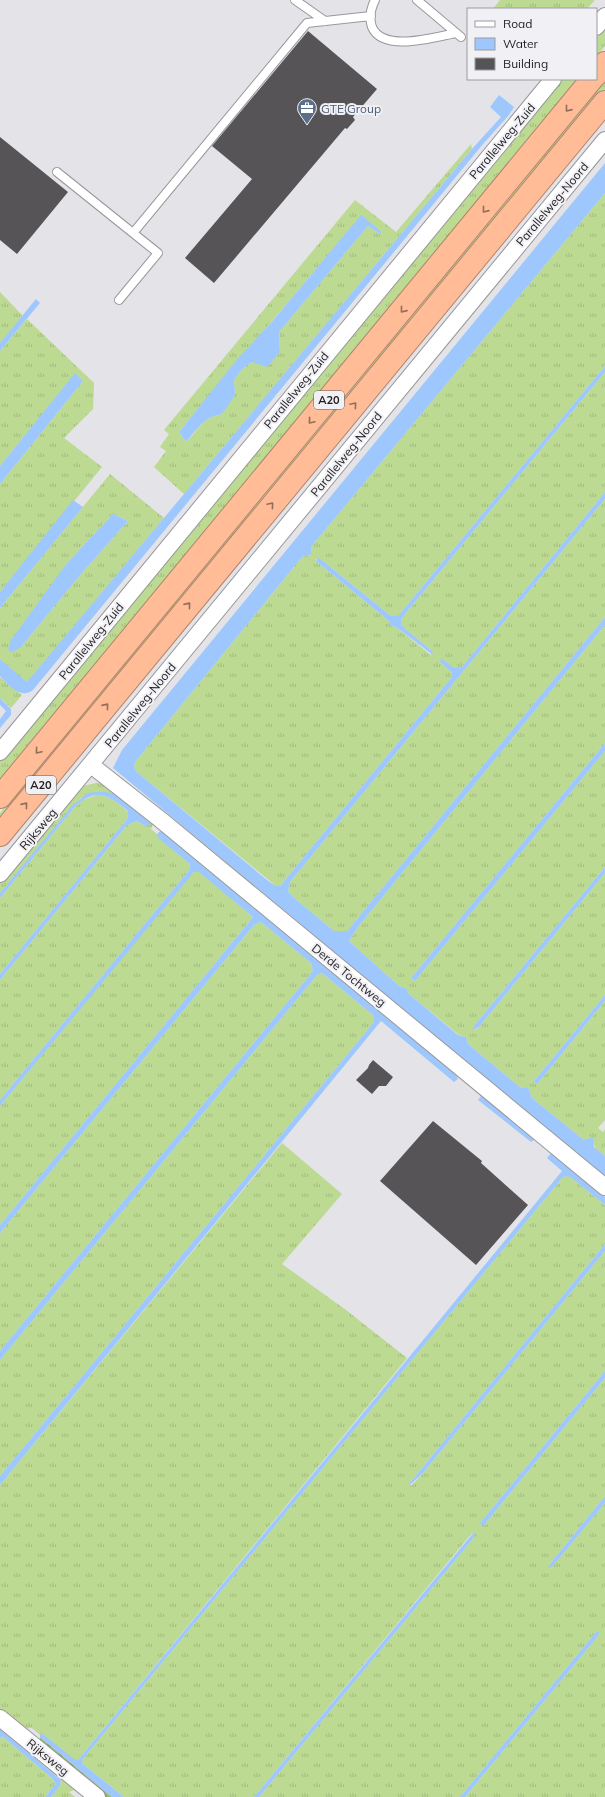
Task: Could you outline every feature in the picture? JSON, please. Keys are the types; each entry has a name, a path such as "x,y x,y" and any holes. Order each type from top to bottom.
{"highway":[{"path":"597,74 605,63"},
{"name":"A20","path":"0,797 591,80"},
{"name":"A20","path":"0,835 605,102"}],"street":[{"path":"597,26 605,16"},
{"name":"Parallelweg-Zuid","path":"0,752 552,80"},
{"name":"Parallelweg-Noord","path":"91,765 604,144"},
{"name":"Rijksweg","path":"0,874 91,765"},
{"name":"Derde Tochtweg","path":"91,765 161,820 605,1187"},
{"name":"Rijksweg","path":"0,1718 97,1797"}],"lane":[{"path":"295,0 325,21"},
{"path":"375,0 370,23 374,31 381,37 390,41 412,41 459,35 417,0"},
{"path":"133,233 307,23 371,16"},
{"path":"57,172 158,253 120,300"}],"green space":[{"path":"500,0 595,0 588,8 494,8"},
{"path":"605,25 605,46 597,56 597,34"},
{"path":"605,79 605,89 0,823 0,813"},
{"path":"559,80 577,80 0,779 0,758"},
{"path":"471,144 472,149 184,494 154,467 166,451 160,447 169,434 164,430 355,200 396,232","holes":["361,216 382,232 380,234 368,226 279,332 280,352 252,362 242,369 234,380 235,395 220,415 205,421 186,442 179,432"]},
{"path":"605,193 605,366 398,616 391,616 323,561 316,559 316,561 389,621 390,625 396,627 431,655 432,651 401,625 401,619 605,372 605,492 462,667 454,669 442,659 440,662 452,673 451,678 280,886 276,886 137,772 134,767 135,762 302,557 312,554 311,547"},
{"path":"0,292 23,316 0,343"},
{"path":"27,319 94,383 93,409 64,438 102,467 0,592 0,484 83,381 75,374 0,466 0,351"},
{"path":"110,474 164,518 27,683 0,659 0,608","holes":["113,514 128,521 81,574 21,647 49,590 67,563"]},
{"path":"605,499 605,617 347,931 334,931 293,897 288,891 290,882"},
{"path":"605,625 605,743 411,978 415,981 605,751 605,867 473,1027 475,1030 479,1027 605,873 605,995 534,1081 538,1083 605,1001 605,1120 598,1128 603,1132 605,1129 605,1156 596,1149 593,1142 584,1140 532,1098 528,1087 521,1088 468,1044 466,1037 459,1035 408,993 406,988 399,986 349,941 358,927"},
{"path":"0,677 22,695 11,708 0,698"},
{"path":"100,782 106,783 153,821 151,829 157,834 158,837 190,864 190,869 0,1100 0,980 127,825 137,821 144,826 107,792 81,798 0,893 0,881 79,787"},
{"path":"97,795 106,796 117,803 128,812 128,818 0,974 0,898 74,808 83,800"},
{"path":"199,871 253,917 0,1225 0,1106 183,884 194,872"},
{"path":"261,922 311,963 313,971 0,1351 0,1233 254,925"},
{"path":"322,973 374,1016 374,1022 0,1476 0,1360 317,975"},
{"path":"282,1143 342,1194 282,1264 346,1310 407,1358 78,1760 74,1760 43,1734 40,1735 32,1728 23,1729 0,1710 0,1485"},
{"path":"569,1176 605,1205 605,1244 409,1484 411,1486 423,1473 605,1251 605,1371 480,1523 484,1525 605,1378 605,1496 549,1565 550,1569 605,1503 605,1797 465,1797 598,1636 596,1632 460,1797 259,1797 472,1540 475,1535 472,1533 254,1797 124,1797 83,1764 82,1760 563,1177"},
{"path":"0,1722 91,1797 83,1797 74,1790 69,1792 75,1797 51,1797 60,1786 61,1780 0,1729"},
{"path":"3,1737 54,1780 55,1784 45,1797 0,1797 0,1738"},
{"path":"40,1737 112,1797 104,1797 40,1744"}],"water":[{"path":"499,95 514,107 509,115 483,144 33,690 28,693 24,693 11,687 0,676 0,659 27,682 472,149 501,117 490,107"},
{"path":"605,163 605,193 311,547 312,554 302,557 135,762 134,767 137,772 267,880 276,886 280,886 451,678 452,673 440,662 441,658 454,668 462,667 605,492 605,499 290,882 288,891 293,897 334,931 347,931 605,617 605,625 358,927 349,941 399,986 406,988 408,993 458,1035 466,1037 468,1044 521,1088 528,1087 532,1098 584,1140 593,1137 594,1147 605,1156 605,1177 113,768 122,750"},
{"path":"361,215 382,232 380,234 368,226 279,332 280,352 267,367 252,362 242,369 234,380 235,395 225,410 220,415 205,421 186,442 179,432 239,357 270,324"},
{"path":"36,299 40,303 0,351 0,343"},
{"path":"605,366 605,372 401,619 401,625 432,651 433,655 396,627 390,625 389,621 316,561 318,558 323,561 391,616 398,616"},
{"path":"75,373 83,381 0,484 0,466"},
{"path":"73,500 83,507 0,608 0,592"},
{"path":"113,514 128,521 81,574 21,647 12,652 8,650 11,640 67,563"},
{"path":"0,698 11,709 11,715 0,728 0,719 6,711 0,705"},
{"path":"605,743 605,751 415,981 411,978"},
{"path":"107,792 116,795 150,823 147,827 137,821 127,825 0,980 0,974 128,818 128,811 114,800 107,797 95,795 82,801 74,808 0,898 0,893 72,806 88,793"},
{"path":"160,831 164,832 455,1073 458,1079 454,1082 381,1021 0,1485 0,1476 374,1022 374,1016 322,973 317,975 0,1360 0,1351 313,971 311,963 261,922 254,925 0,1233 0,1225 253,917 199,872 194,872 0,1106 0,1100 190,869 190,864 157,837 157,834"},
{"path":"605,867 605,873 479,1027 473,1030 473,1027"},
{"path":"605,995 605,1001 538,1083 535,1083 534,1081"},
{"path":"481,1096 515,1122 534,1140 531,1142 478,1100"},
{"path":"551,1153 605,1197 605,1205 569,1176 563,1177 82,1760 83,1764 124,1797 112,1797 40,1737 40,1735 43,1734 74,1759 78,1760 562,1171 547,1158"},
{"path":"605,1244 605,1251 423,1473 409,1486 409,1484"},
{"path":"605,1371 605,1378 484,1525 481,1525 480,1523"},
{"path":"605,1496 605,1503 549,1569 549,1565"},
{"path":"474,1532 475,1535 472,1540 259,1797 254,1797"},
{"path":"596,1632 599,1632 598,1636 465,1797 460,1797"},
{"path":"0,1729 61,1780 60,1786 51,1797 45,1797 55,1784 54,1780 3,1737 0,1738"}],"building":[{"path":"308,31 377,89 353,117 355,120 347,129 345,128 214,283 185,258 252,179 212,146"},
{"path":"0,137 68,192 17,254 0,240"},
{"path":"373,1060 393,1077 386,1086 379,1086 372,1094 356,1080 368,1068"},
{"path":"433,1121 482,1161 481,1163 528,1205 476,1265 380,1181"}],"place":[{"name":"GTE Group","path":"307,125"}]}
